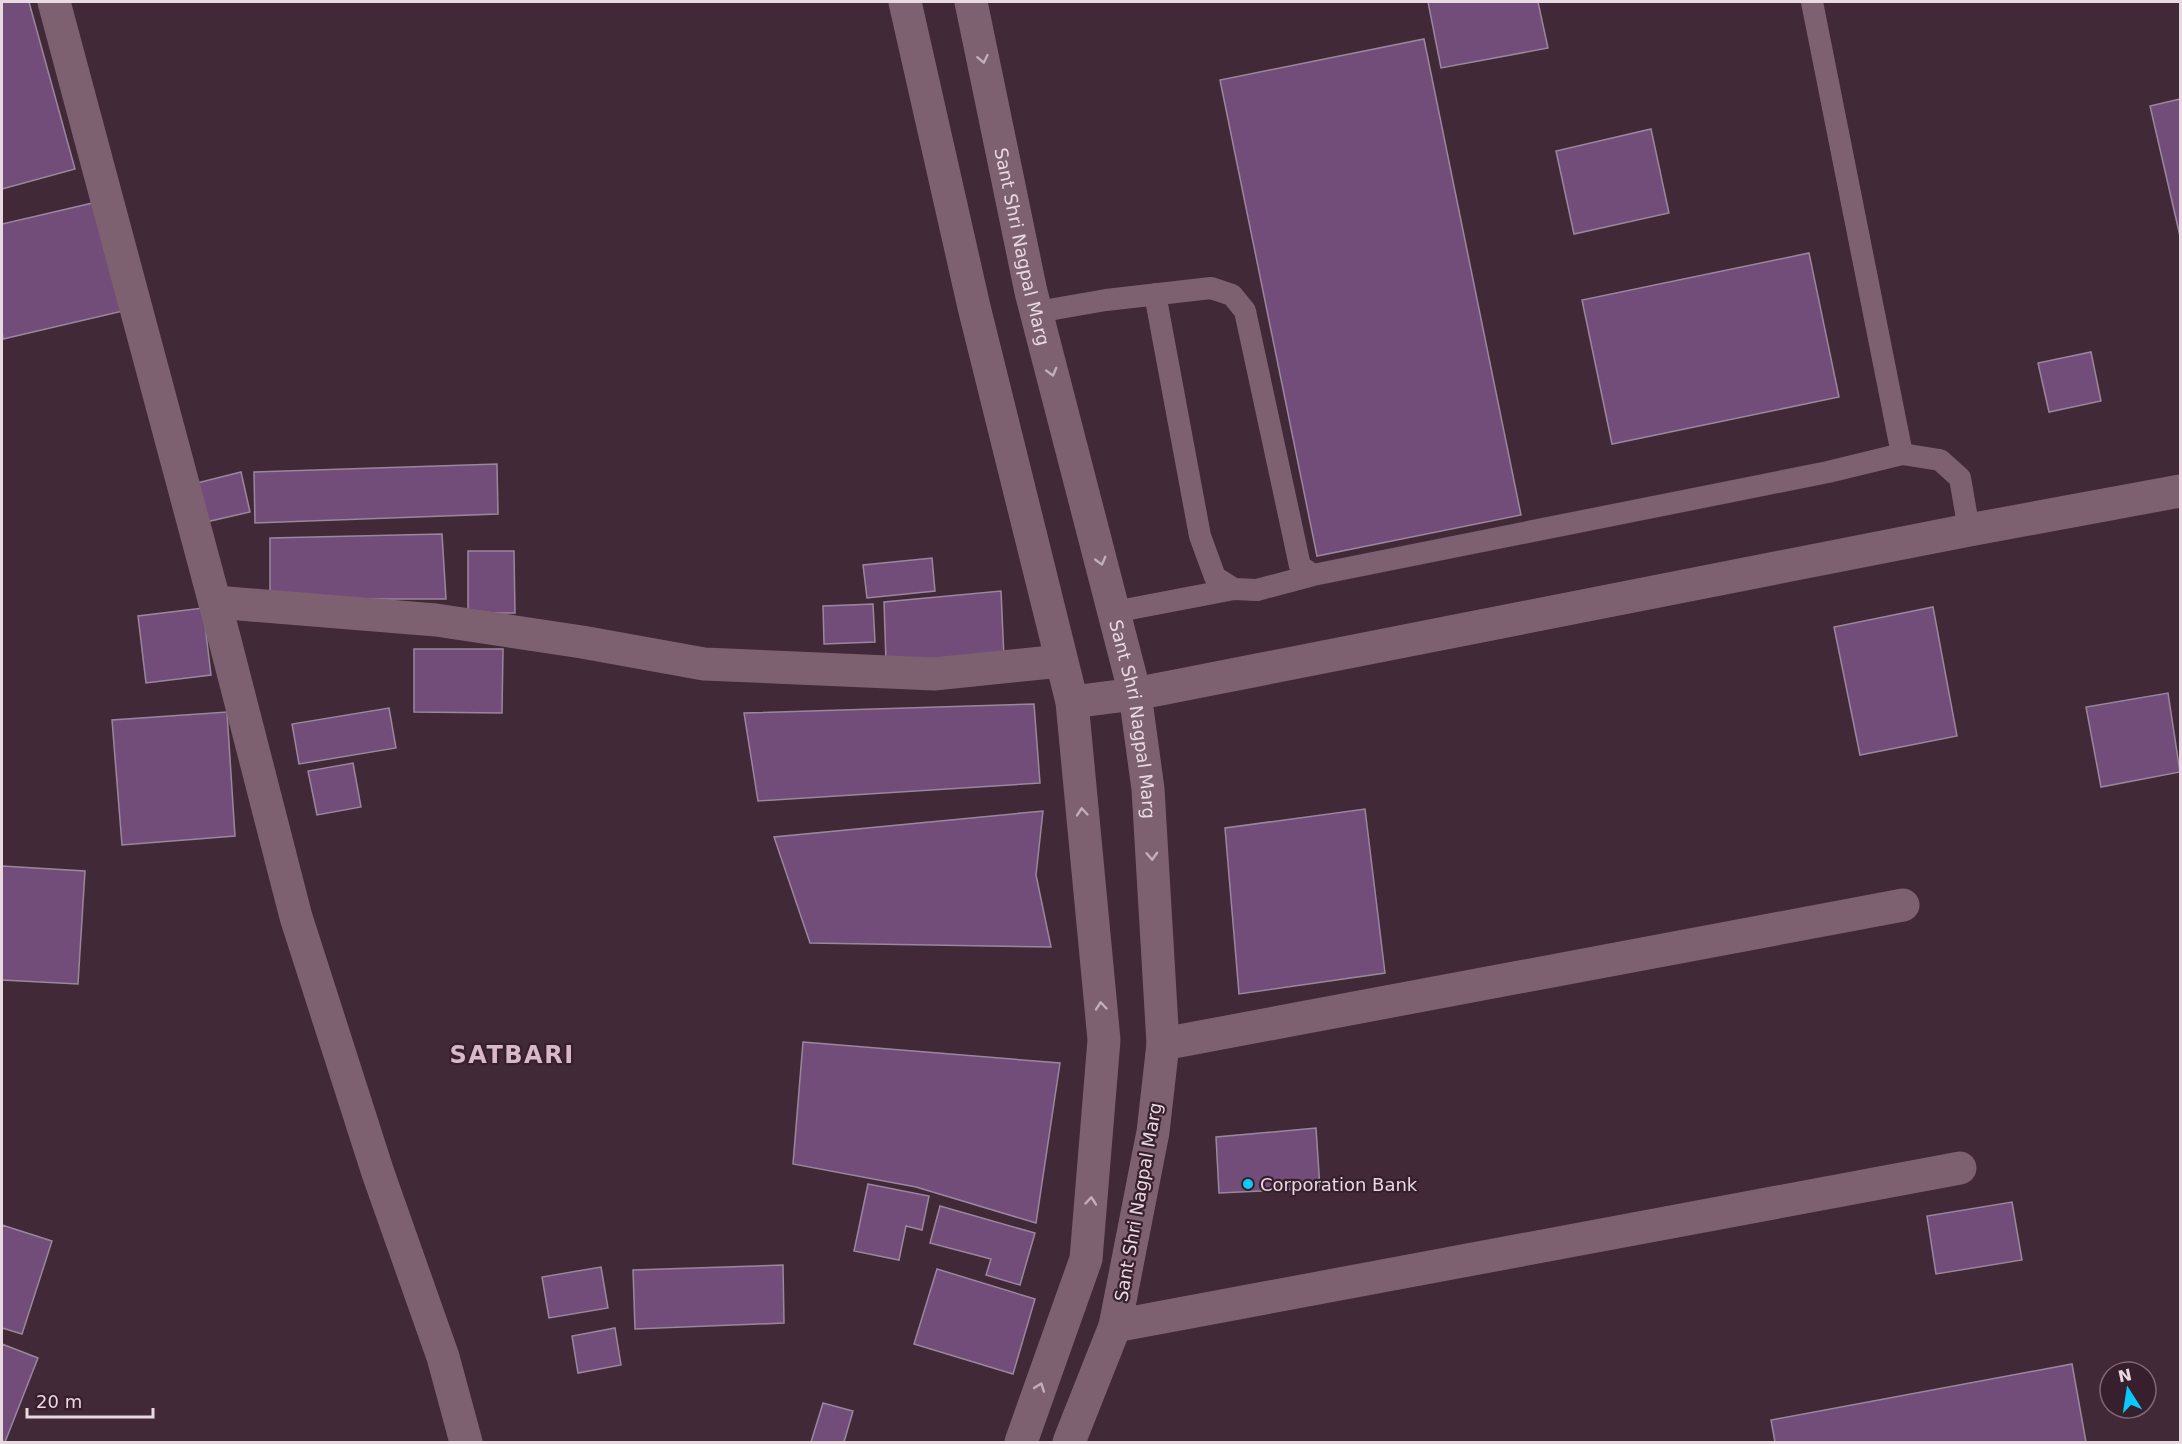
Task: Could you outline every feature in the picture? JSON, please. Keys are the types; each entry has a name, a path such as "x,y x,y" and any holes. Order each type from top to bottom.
{"street":[{"path":"54,2 215,602 296,917 378,1173 443,1357 466,1443"},
{"path":"905,2 977,319 1072,702 1104,1040 1086,1259 1021,1443"},
{"name":"Sant Shri Nagpal Marg","path":"971,2 1037,312 1135,694 1148,789 1162,1044 1153,1132 1115,1326 1069,1443"},
{"path":"1072,702 1135,694 1969,530 2181,491"},
{"path":"215,602 436,620 582,642 704,664 934,674 1061,661"},
{"path":"1162,1044 1903,905"},
{"path":"1115,1326 1960,1168"}],"lane":[{"path":"1812,2 1902,454"},
{"path":"1037,312 1106,300 1210,288 1232,295 1245,311 1300,566 1313,575"},
{"path":"1155,294 1200,536 1215,577 1234,589"},
{"path":"1114,612 1234,589 1257,590 1313,575 1828,472 1902,454 1940,460 1960,478 1969,530"}],"building":[{"path":"2,2 29,2 75,169 2,189"},
{"path":"1428,2 1538,2 1548,48 1441,68"},
{"path":"1424,39 1521,515 1317,556 1220,80"},
{"path":"2180,99 2180,236 2150,106"},
{"path":"1651,129 1669,213 1574,234 1556,151"},
{"path":"97,202 123,311 3,339 2,224"},
{"path":"1809,253 1839,397 1612,444 1582,300"},
{"path":"2091,352 2101,401 2049,412 2038,363"},
{"path":"497,464 498,514 255,523 254,472"},
{"path":"241,472 250,512 206,522 197,483"},
{"path":"442,534 446,599 270,599 270,538"},
{"path":"468,551 514,551 515,613 468,613"},
{"path":"932,558 935,591 867,598 863,565"},
{"path":"1001,591 1004,658 886,662 884,602"},
{"path":"873,604 875,642 824,644 823,606"},
{"path":"1933,607 1957,736 1860,755 1834,627"},
{"path":"203,608 211,675 146,683 138,616"},
{"path":"414,649 503,649 502,713 414,712"},
{"path":"2168,693 2180,772 2101,787 2086,707"},
{"path":"1034,704 1040,783 758,801 744,713"},
{"path":"389,708 396,748 299,764 292,724"},
{"path":"227,712 235,836 122,845 112,720"},
{"path":"353,763 361,807 317,815 308,771"},
{"path":"1365,809 1385,973 1239,994 1225,828"},
{"path":"1043,811 1036,875 1051,947 810,943 774,837"},
{"path":"2,866 85,871 78,984 2,980"},
{"path":"803,1042 1060,1063 1036,1223 916,1187 793,1164"},
{"path":"1316,1128 1320,1188 1219,1193 1216,1137"},
{"path":"868,1184 929,1196 922,1230 906,1226 899,1260 854,1251"},
{"path":"2012,1202 2022,1260 1936,1274 1927,1216"},
{"path":"940,1206 1035,1233 1020,1285 986,1275 991,1259 930,1243"},
{"path":"2,1225 52,1241 22,1334 2,1328"},
{"path":"783,1265 784,1323 635,1329 633,1270"},
{"path":"601,1267 608,1308 549,1318 542,1277"},
{"path":"937,1269 1035,1299 1013,1374 914,1344"},
{"path":"615,1328 621,1365 578,1373 572,1336"},
{"path":"2,1344 38,1358 5,1442 2,1441"},
{"path":"2072,1364 2086,1442 1775,1442 1771,1420"},
{"path":"823,1403 853,1411 844,1442 811,1442"}],"place":[{"name":"Corporation Bank","path":"1248,1184"}],"district":[{"name":"SATBARI","path":"512,1055"}]}
